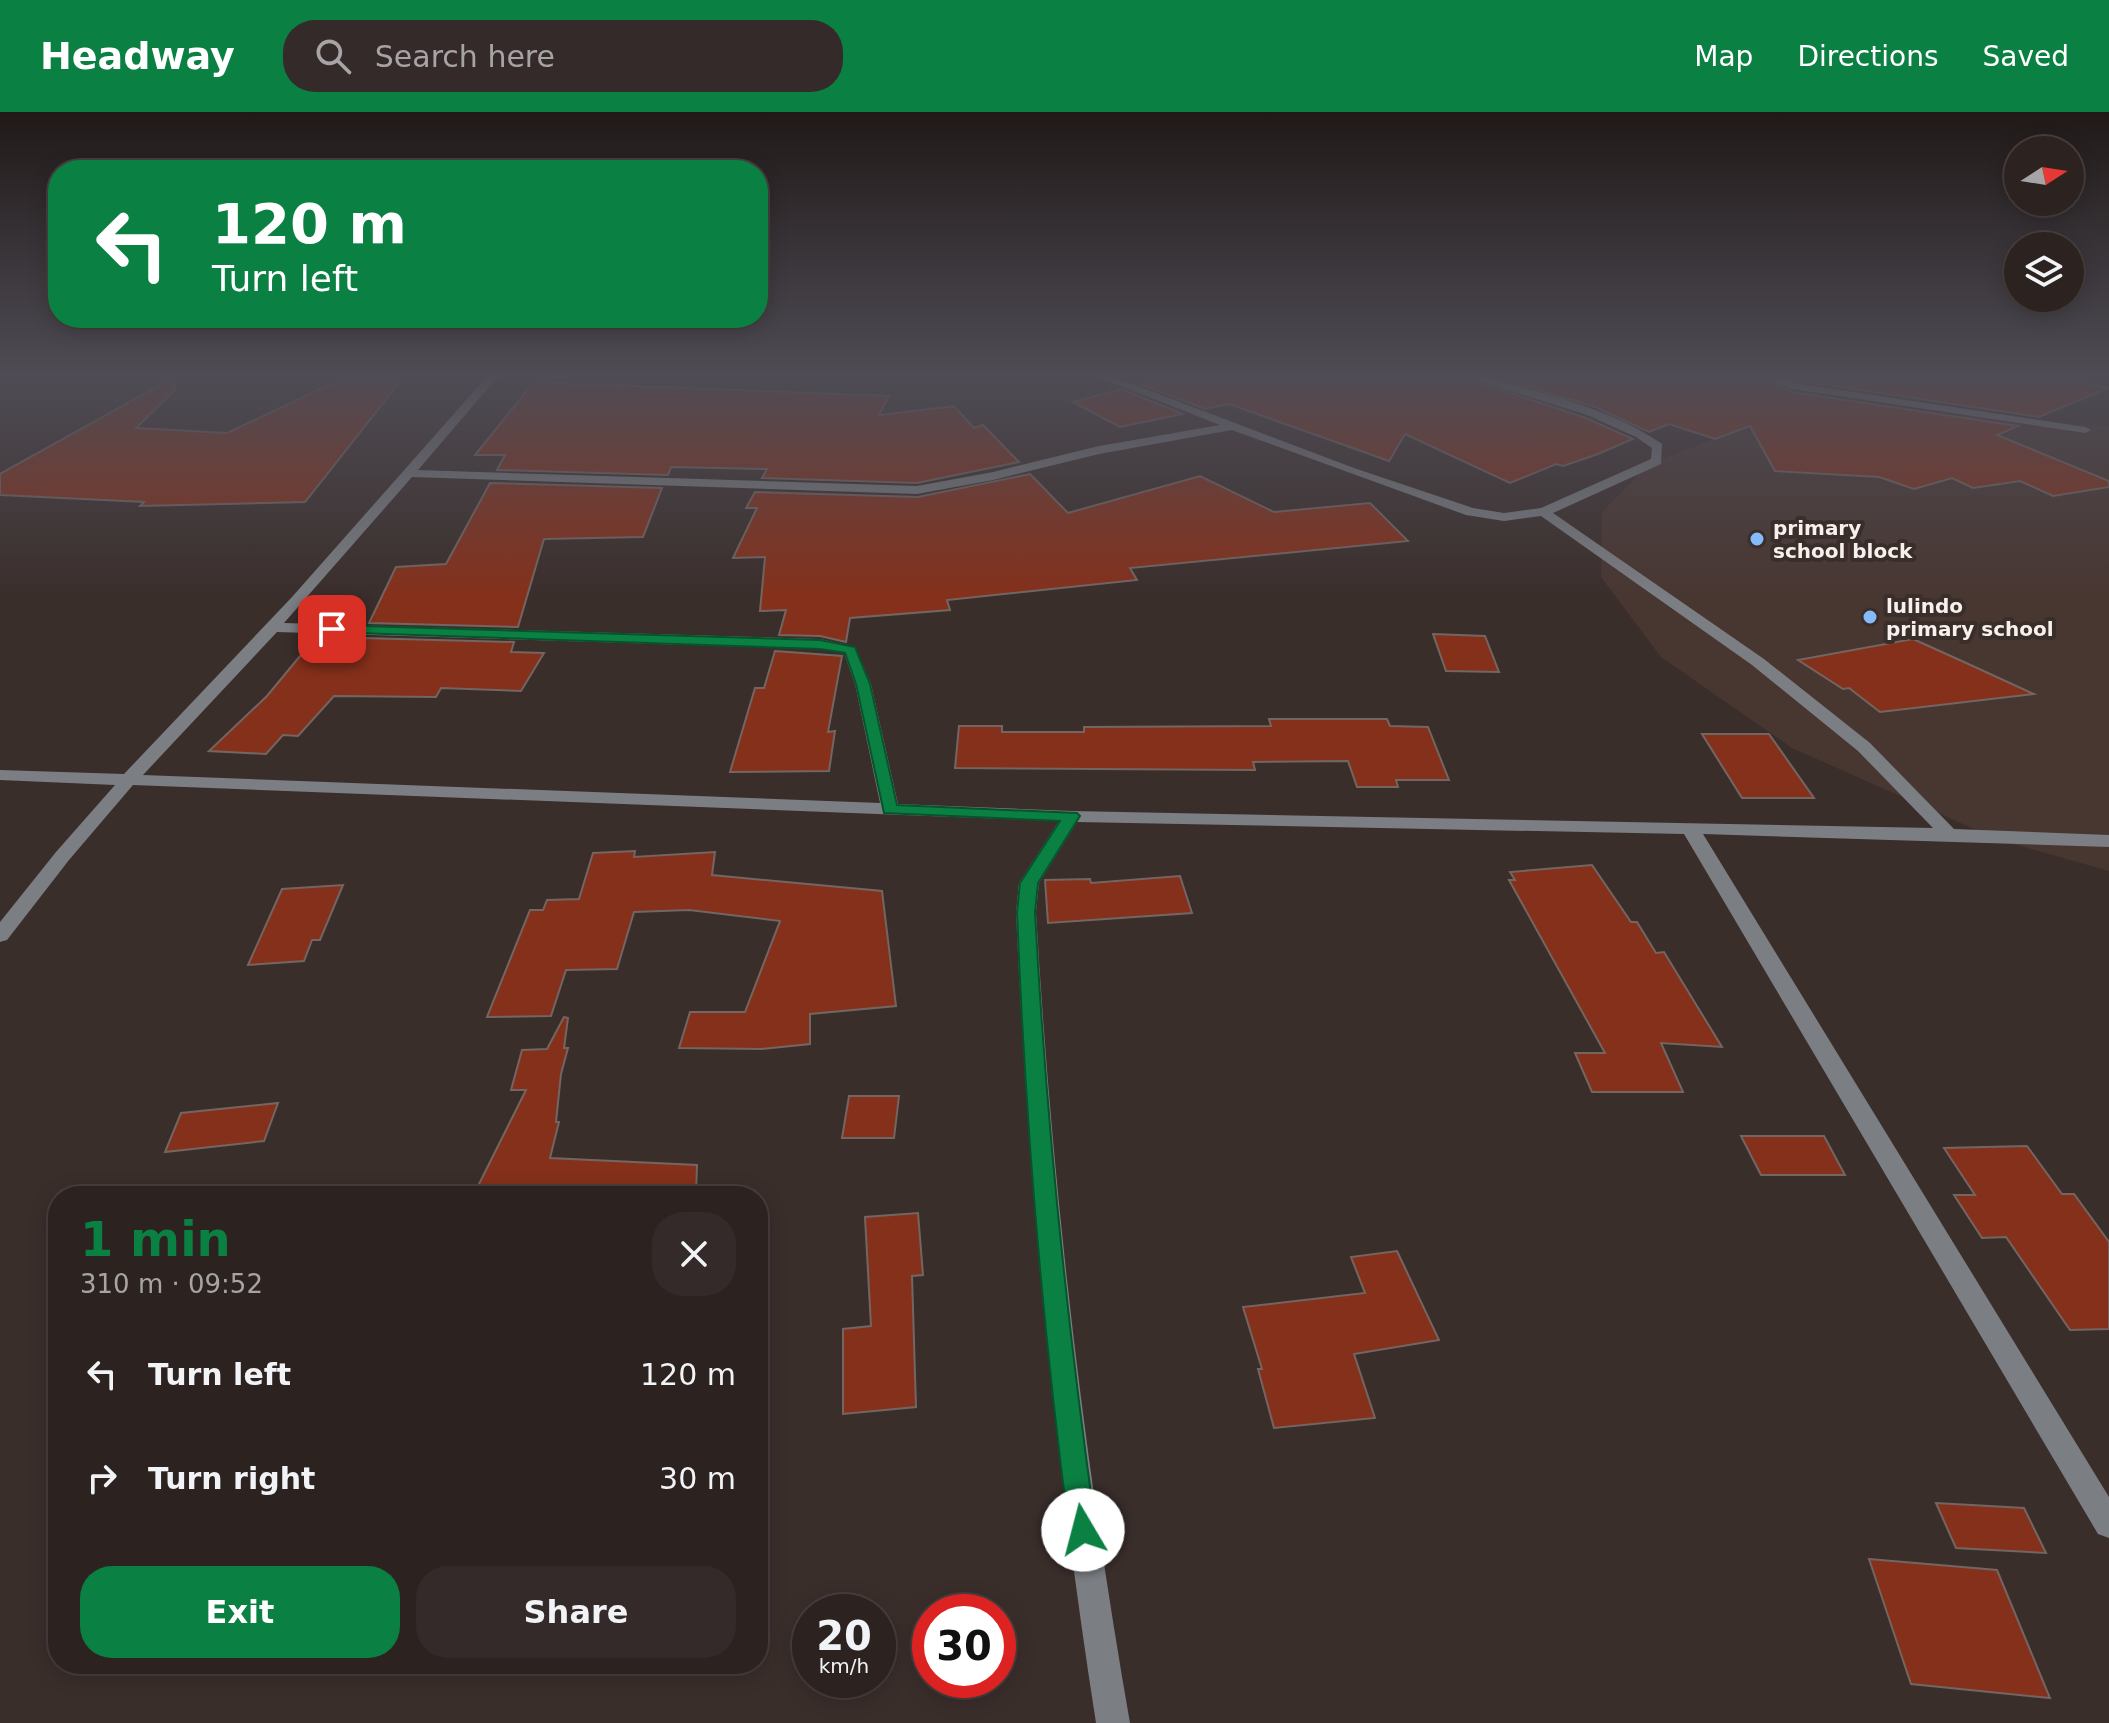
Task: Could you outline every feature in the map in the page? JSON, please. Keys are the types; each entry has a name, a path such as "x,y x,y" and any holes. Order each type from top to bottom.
{"street":[{"path":"0,936 23,903 129,780 271,627 430,448"},
{"path":"408,473 917,490 993,476 1109,448"},
{"path":"1290,448 1471,512 1504,517 1544,512 1657,461 1658,448"},
{"path":"1544,512 1758,662 1841,728 1906,788 1949,834"},
{"path":"271,627 820,644 850,650 863,684 890,810"},
{"path":"0,775 1071,816 1949,834 2109,841"},
{"path":"1071,816 1029,883 1026,912 1033,1071 1058,1351 1095,1619 1113,1723"},
{"path":"1690,829 2109,1524"}],"shaded area":[{"name":"lulindo primary school","path":"1691,448 2109,448 2109,871 1999,840 1792,748 1661,657 1601,577 1602,512 1649,464"}],"building":[{"path":"46,448 348,448 305,502 140,506 144,502 0,495 0,474"},
{"path":"481,448 1006,448 1019,462 917,483 762,478 767,469 671,467 668,475 497,470 505,455 475,455"},
{"path":"1353,448 1397,448 1389,461"},
{"path":"1435,448 1612,448 1563,466 1556,464 1510,483"},
{"path":"1762,448 2029,448 2109,481 2109,487 2053,496 2020,481 1973,488 1952,478 1914,489 1879,477 1775,471"},
{"path":"1030,474 1068,513 1200,476 1274,512 1370,503 1408,541 1130,568 1137,580 947,600 950,610 850,618 846,642 820,636 779,635 786,610 760,611 765,557 733,558 757,508 746,508 755,492 918,497"},
{"path":"490,483 662,488 643,537 544,539 518,627 369,623 396,567 446,564"},
{"path":"1433,634 1485,636 1499,672 1446,671"},
{"path":"362,638 514,642 511,652 544,653 521,691 441,688 436,697 334,696 298,736 283,735 266,754 209,751 267,696 300,656 311,656 316,649 357,648"},
{"path":"1913,639 2034,694 1880,712 1849,688 1843,689 1798,660"},
{"path":"775,651 842,656 828,732 835,731 829,771 730,772 755,688 764,688"},
{"path":"1269,719 1387,719 1390,726 1428,727 1449,780 1396,780 1398,787 1357,787 1348,761 1253,762 1255,770 955,768 959,726 1002,726 1002,732 1084,732 1084,727 1271,726"},
{"path":"1702,734 1769,734 1814,798 1742,798"},
{"path":"635,851 634,857 715,852 712,875 882,891 896,1006 810,1014 810,1044 762,1049 679,1048 690,1012 745,1012 780,921 689,910 634,912 617,969 566,970 551,1016 487,1017 530,910 543,910 547,900 579,899 593,853"},
{"path":"1592,865 1631,922 1637,922 1656,953 1664,952 1722,1047 1661,1043 1683,1092 1592,1092 1575,1053 1605,1053 1509,880 1515,880 1510,872"},
{"path":"1180,876 1192,913 1048,923 1045,880 1090,879 1091,883"},
{"path":"343,885 320,940 312,940 304,961 248,965 282,889"},
{"path":"564,1017 568,1018 564,1048 568,1048 561,1074 556,1122 559,1122 550,1158 697,1165 696,1186 478,1186 526,1090 511,1090 522,1050 547,1049"},
{"path":"849,1096 899,1096 894,1138 842,1138"},
{"path":"278,1103 264,1141 165,1152 181,1113"},
{"path":"1741,1136 1824,1136 1845,1175 1761,1175"},
{"path":"2027,1146 2062,1194 2074,1194 2109,1242 2109,1329 2070,1330 2006,1237 1982,1238 1954,1195 1975,1195 1944,1148"},
{"path":"918,1213 923,1275 912,1276 916,1407 843,1414 843,1329 871,1326 865,1217"},
{"path":"1397,1251 1439,1340 1354,1354 1375,1418 1274,1428 1258,1369 1262,1369 1243,1307 1365,1293 1351,1257"},
{"path":"1936,1503 2024,1508 2046,1553 1956,1548"},
{"path":"1869,1559 1997,1570 2050,1698 1911,1684"}],"place":[{"name":"primary school block","path":"1757,539"},
{"name":"lulindo primary school","path":"1870,617"}],"route":[{"path":"332,629 820,644 850,650 863,684 890,810 1071,816 1029,883 1026,912 1034,1086 1047,1233 1058,1351 1083,1530"}]}
